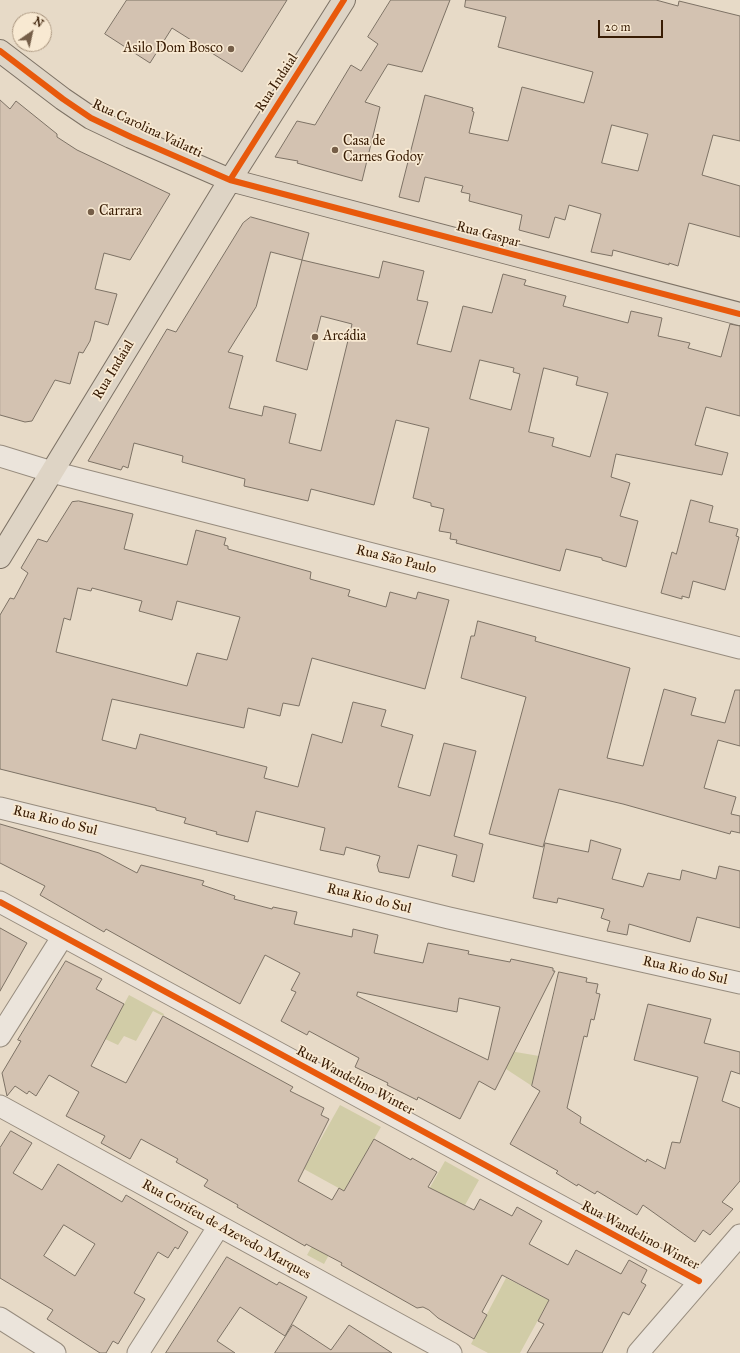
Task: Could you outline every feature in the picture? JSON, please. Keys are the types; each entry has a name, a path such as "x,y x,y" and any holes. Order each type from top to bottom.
{"main road":[{"name":"Rua Indaial","path":"0,557 230,180 344,0"},
{"name":"Rua Carolina Vailatti","path":"0,51 63,99 91,118 230,180"},
{"name":"Rua Gaspar","path":"230,180 740,314"}],"street":[{"name":"Rua São Paulo","path":"0,456 52,472 740,648"},
{"name":"Rua Rio do Sul","path":"0,808 449,918 740,983"},
{"name":"Rua Wandelino Winter","path":"0,902 699,1281"},
{"path":"0,1036 63,936"},
{"name":"Rua Corifeu de Azevedo Marques","path":"0,1106 451,1353"},
{"path":"138,1353 219,1226"},
{"path":"638,1353 740,1235"},
{"path":"0,1318 55,1353"}],"shaded area":[{"path":"129,995 164,1014 163,1016 153,1011 136,1041 124,1036 118,1045 105,1039"},
{"path":"498,1049 539,1056 532,1086 506,1069"},
{"path":"340,1105 381,1127 344,1191 304,1169"},
{"path":"445,1161 479,1180 465,1205 451,1199 416,1212"},
{"path":"328,1218 344,1227 324,1264 307,1255"},
{"path":"506,1278 549,1300 520,1353 488,1353 471,1344"}],"building":[{"name":"Asilo Dom Bosco","path":"127,0 287,0 242,72 172,28 150,63 105,34"},
{"path":"391,0 450,0 422,72 388,64 365,102 380,107 362,181 297,163 298,161 275,157 297,121 315,125 351,65 361,71 378,44 368,37"},
{"path":"466,0 656,0 678,6 679,1 740,16 740,141 713,135 702,175 740,186 740,237 689,223 678,266 669,263 669,265 613,250 612,256 591,252 601,214 569,205 565,220 555,217 549,238 519,230 522,215 469,201 470,194 461,192 463,186 425,177 419,202 399,197 425,95 473,108 472,111 474,112 469,133 508,141 522,87 584,103 593,72 498,47 506,17 465,7","holes":["612,125 648,134 638,171 602,163"]},
{"path":"0,100 10,109 16,101 57,134 57,137 77,150 170,194 130,260 104,253 95,289 117,294 108,325 95,321 90,341 83,353 79,352 70,384 55,380 32,421 25,422 0,415"},
{"path":"251,217 309,233 302,260 379,278 383,261 424,271 417,300 428,302 417,344 451,352 463,306 492,313 503,274 526,280 524,285 566,296 563,306 628,323 631,311 662,318 658,336 690,343 688,348 721,357 730,324 740,326 740,416 706,407 695,445 728,453 722,475 616,454 611,477 630,483 620,516 638,521 626,567 602,560 602,558 566,549 560,571 456,543 457,540 450,539 451,533 439,531 444,509 431,506 431,503 413,498 429,428 396,420 374,505 311,489 308,501 244,486 245,479 182,462 183,456 134,443 128,468 123,466 121,470 88,461 167,329 176,332 243,223","holes":["271,252 302,260 276,361 307,370 321,316 352,324 321,451 289,443 296,414 264,406 262,416 229,408 243,356 228,352 256,307","480,360 514,368 513,372 520,374 511,410 470,399","544,368 578,377 576,385 608,393 590,457 552,446 554,438 529,432"]},
{"path":"691,500 713,506 709,522 738,529 736,536 739,537 725,590 693,581 689,598 682,596 682,599 661,593 672,552 676,554"},
{"path":"79,501 133,514 124,549 187,565 196,530 226,538 224,545 228,546 228,549 311,572 310,579 350,590 348,596 386,607 390,592 416,599 418,592 449,600 425,689 312,658 299,706 283,703 280,716 248,708 244,728 112,699 102,740 136,749 140,734 267,767 264,778 298,787 312,734 342,743 353,702 386,710 381,726 413,735 398,787 430,796 444,743 476,751 454,836 483,844 474,882 452,876 457,855 418,845 409,878 379,872 377,865 380,856 346,847 344,855 320,850 325,828 256,811 248,842 216,834 217,832 184,823 186,818 156,810 156,808 0,769 0,615 10,598 14,599 28,573 21,568 38,539 47,542 72,502","holes":["78,588 91,591 92,588 142,601 139,611 172,620 177,601 240,617 227,660 197,653 187,686 56,652 64,618 70,620"]},
{"path":"478,621 536,637 535,641 630,668 607,758 643,766 664,689 696,698 691,715 725,723 735,690 740,690 740,746 718,740 704,788 736,797 731,814 740,816 740,833 731,831 730,834 623,804 559,789 543,847 489,834 526,697 461,678 471,636 474,636"},
{"path":"0,824 99,853 137,873 141,865 204,881 202,885 235,896 234,899 272,909 273,907 297,912 294,924 352,937 353,929 378,935 374,953 423,963 428,943 469,951 468,954 510,962 511,959 553,968 553,971 555,971 495,1090 479,1081 460,1119 418,1097 417,1100 387,1085 388,1083 355,1067 359,1058 309,1031 307,1035 281,1021 296,992 291,990 300,973 265,955 240,1004 106,929 104,932 40,895 45,886 0,863","holes":["358,992 457,1012 459,998 500,1007 488,1060 357,996"]},
{"path":"591,840 621,849 612,879 643,887 648,873 680,880 682,870 716,879 719,866 740,871 740,928 697,917 690,942 629,924 627,935 607,931 610,921 601,918 604,909 558,898 557,903 533,898 545,843 588,852"},
{"path":"0,928 27,943 0,991"},
{"path":"66,961 102,979 96,989 124,1004 91,1066 126,1083 163,1016 293,1087 290,1091 324,1108 321,1115 329,1119 298,1181 332,1200 339,1188 344,1191 374,1139 411,1160 412,1158 437,1172 428,1187 474,1210 480,1199 512,1216 517,1207 542,1221 529,1244 568,1265 576,1250 621,1274 629,1260 647,1270 641,1282 646,1285 629,1315 623,1312 602,1353 527,1353 544,1324 538,1321 549,1300 502,1275 482,1312 487,1315 474,1339 438,1318 429,1310 423,1307 417,1308 341,1265 342,1263 306,1244 305,1246 237,1207 238,1205 204,1186 208,1180 176,1162 178,1159 141,1139 130,1159 101,1143 105,1136 66,1116 79,1092 49,1075 36,1096 29,1091 27,1094 15,1086 7,1096 2,1073 21,1041 18,1040"},
{"path":"559,972 587,978 586,982 598,984 596,993 600,994 594,1020 591,1019 587,1037 584,1036 567,1108 581,1117 580,1123 646,1162 647,1159 665,1169 672,1142 680,1143 698,1077 634,1060 648,1004 711,1019 704,1043 740,1052 740,1074 731,1071 722,1101 740,1108 740,1181 722,1202 733,1209 710,1235 703,1230 695,1242 643,1205 637,1215 597,1191 595,1194 578,1184 577,1186 556,1173 558,1171 510,1144 540,1091 532,1086"},
{"path":"11,1131 32,1143 13,1173 42,1190 58,1164 122,1202 126,1195 188,1232 178,1249 175,1247 168,1258 158,1252 134,1293 145,1299 118,1344 113,1341 106,1353 100,1353 47,1319 53,1310 0,1278 0,1148","holes":["64,1225 95,1244 75,1276 44,1256"]},
{"path":"227,1257 277,1285 279,1282 307,1297 285,1336 240,1307 217,1341 235,1353 166,1353"},
{"path":"293,1325 331,1350 349,1325 392,1353 275,1353"}],"cycle path":[{"path":"230,180 344,0"},
{"path":"0,51 63,99 91,118 230,180 740,314"},
{"path":"0,902 699,1281"}],"place":[{"name":"Asilo Dom Bosco","path":"231,49"},
{"name":"Casa de Carnes Godoy","path":"335,150"},
{"name":"Carrara","path":"91,212"},
{"name":"Arcádia","path":"315,337"}]}
